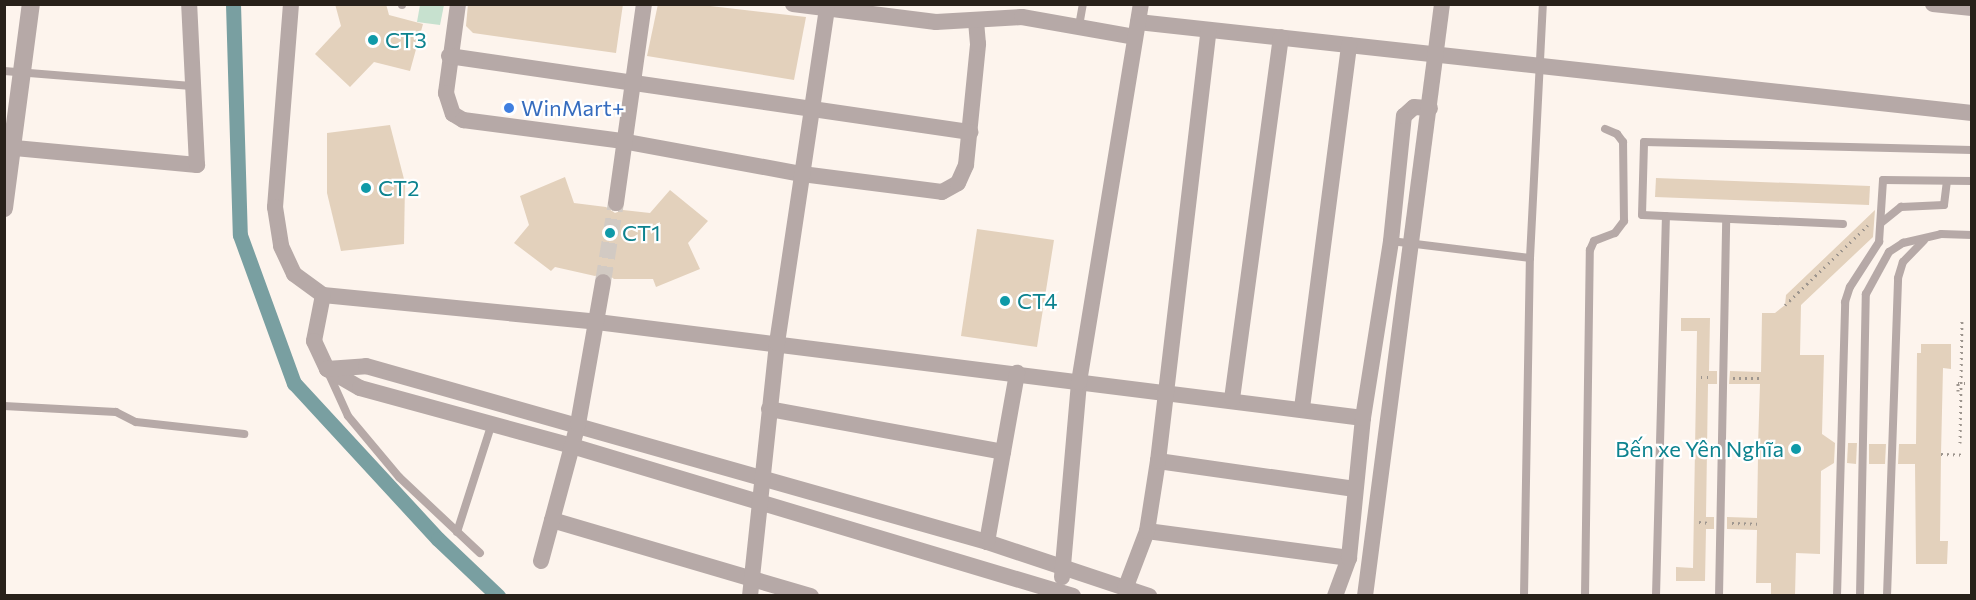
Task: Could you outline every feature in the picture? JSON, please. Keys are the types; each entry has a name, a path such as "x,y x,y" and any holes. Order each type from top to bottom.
{"street":[{"path":"4,208 13,72 31,4"},
{"path":"8,148 197,165 191,86 189,4"},
{"path":"291,4 275,207 281,246 294,274 323,295 597,322 1232,399 1363,418"},
{"path":"458,4 450,56 448,106 453,114 463,120 622,141 802,174 942,192 958,183 962,174 970,132 978,44 976,22"},
{"path":"616,203 622,141 644,4"},
{"path":"793,4 976,22 1022,17 1079,26 1209,30 1971,113"},
{"path":"323,295 314,340 327,369 360,388 492,422 1064,594 1064,568 1079,382 1141,4"},
{"path":"1365,596 1413,244 1442,4"},
{"path":"1933,4 1971,8"},
{"path":"750,596 777,344 826,9"},
{"path":"1125,589 1147,531 1158,461 1209,30"},
{"path":"1232,399 1281,38"},
{"path":"1302,408 1349,45"},
{"path":"450,56 970,132"},
{"path":"1335,596 1349,558 1363,418 1391,241 1404,116 1414,107 1430,108"},
{"path":"541,561 578,424 603,282"},
{"path":"327,369 366,366 578,424 987,542 1149,596"},
{"path":"987,542 1017,373"},
{"path":"770,409 1003,452"},
{"path":"1158,461 1355,489"},
{"path":"552,520 811,596"},
{"path":"1147,531 1349,558"}],"lane":[{"path":"1079,26 1083,4"},
{"path":"1524,596 1530,258 1538,66 1543,4"},
{"path":"13,72 191,86"},
{"path":"1585,596 1590,250 1594,241 1615,233 1624,221 1623,142 1617,134 1605,129"},
{"path":"1843,224 1642,215 1644,142 1971,150"},
{"path":"1837,596 1845,302 1850,287 1880,242 1877,222 1883,180 1971,181"},
{"path":"1877,222 1901,207 1944,205 1947,181"},
{"path":"1656,596 1666,216"},
{"path":"1719,596 1726,219"},
{"path":"1860,596 1866,294 1889,252 1903,243 1928,237 1971,235"},
{"path":"1887,596 1898,278 1908,255 1928,237"},
{"path":"1391,241 1530,258"},
{"path":"327,369 348,416 399,477 480,554"},
{"path":"4,406 116,412 136,422 244,434"},
{"path":"457,531 492,422"}],"path":[{"path":"1785,305 1877,222"},
{"path":"1960,443 1962,319"},
{"path":"1960,383 1971,383"},
{"path":"1958,392 1960,383"},
{"path":"1941,454 1965,455"}],"green space":[{"path":"420,5 444,5 440,25 417,22"}],"building":[{"name":"CT3","path":"335,4 386,4 389,15 423,24 410,71 374,62 350,87 315,54 341,26"},
{"path":"468,4 623,4 616,53 473,33 466,26"},
{"path":"658,4 693,4 806,17 794,80 647,56"},
{"name":"CT2","path":"390,125 405,183 404,244 341,251 327,193 327,133"},
{"name":"CT1","path":"565,177 574,203 606,207 615,213 623,210 650,213 670,190 708,221 688,243 700,269 656,287 653,279 614,279 605,272 595,276 555,267 551,271 514,243 529,225 520,196"},
{"path":"1656,178 1870,186 1869,205 1655,197"},
{"name":"Bến xe Yên Nghĩa","path":"1875,210 1873,237 1801,305 1800,355 1824,355 1822,434 1835,443 1834,463 1821,471 1820,554 1796,553 1795,596 1771,596 1771,583 1756,583 1757,530 1727,529 1727,517 1757,518 1758,457 1753,451 1758,446 1760,384 1729,384 1730,371 1761,372 1762,313 1775,313 1785,305 1786,295"},
{"name":"CT4","path":"977,229 1054,240 1037,347 961,336"},
{"path":"1681,318 1710,318 1709,371 1717,371 1717,384 1708,384 1706,517 1714,517 1714,529 1706,529 1705,581 1676,581 1676,567 1693,568 1697,331 1681,331"},
{"path":"1921,344 1951,344 1951,369 1943,368 1941,454 1940,541 1948,541 1947,564 1916,564 1915,464 1898,464 1899,444 1916,444 1917,353 1921,353"},
{"path":"1848,443 1857,443 1856,464 1847,463"},
{"path":"1869,444 1886,444 1885,464 1869,464"}],"waterway":[{"path":"233,4 240,235 294,383 438,539 498,596"}],"tunnel":[{"path":"603,282 616,203"}],"place":[{"name":"CT3","path":"373,40"},
{"name":"WinMart+","path":"509,108"},
{"name":"CT2","path":"366,188"},
{"name":"CT1","path":"610,233"},
{"name":"CT4","path":"1005,301"},
{"name":"Bến xe Yên Nghĩa","path":"1796,449"}]}
